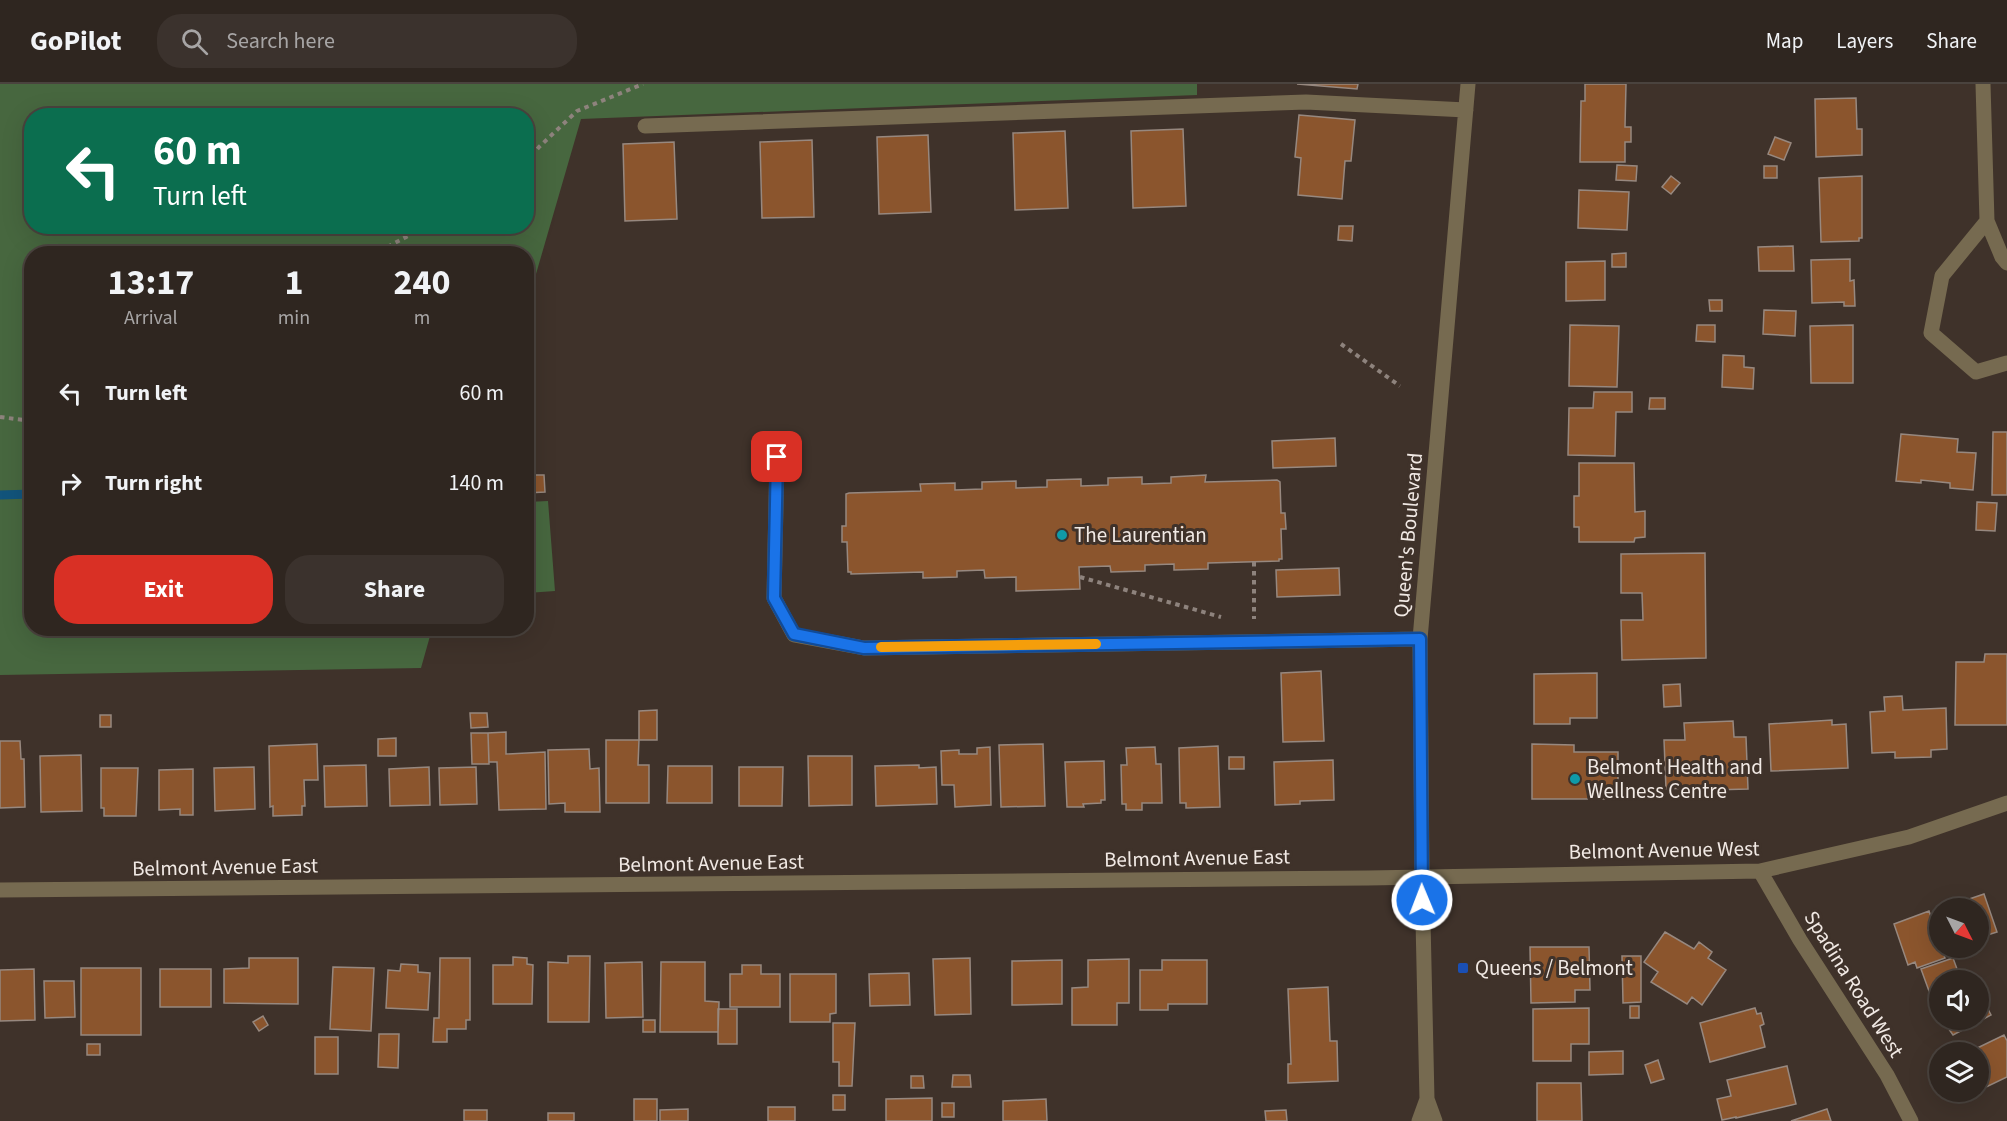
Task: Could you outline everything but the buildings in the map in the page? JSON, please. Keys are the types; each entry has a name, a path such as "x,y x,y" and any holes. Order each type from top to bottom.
{"street":[{"name":"Queen's Boulevard","path":"1435,1121 1427,1099 1420,639 1468,84"},
{"path":"1983,84 1987,221 2002,257 2007,263"},
{"path":"645,126 1306,102 1466,110"},
{"path":"1987,221 1942,276 1930,333 1976,372 2007,363"},
{"path":"777,457 774,598 794,634 864,648 1420,639"},
{"name":"Belmont Avenue West","path":"1422,876 1760,871 1909,837 2007,803"},
{"name":"Spadina Road West","path":"1760,871 1800,940 1887,1075 1911,1121"},
{"name":"Belmont Avenue East","path":"0,890 1422,876"},
{"name":"Queen's Boulevard","path":"1419,1121 1427,1099"}],"path":[{"path":"534,153 577,111 643,84"},
{"path":"389,246 412,234"},
{"path":"1341,344 1400,386"},
{"path":"0,417 24,420"},
{"path":"1254,562 1254,623"},
{"path":"1080,577 1231,620"}],"green space":[{"path":"0,84 1197,84 1197,95 581,119 534,281 534,246 24,246 24,636 430,636 421,668 0,675"},
{"path":"548,501 555,591 534,592 534,502"}],"waterway":[{"path":"0,495 24,494"}],"slow traffic":[{"path":"881,647 1096,644"}],"place":[{"name":"The Laurentian","path":"1062,535"},
{"name":"Belmont Health and Wellness Centre","path":"1575,779"},
{"name":"Queens / Belmont","path":"1463,968"}],"route":[{"path":"777,457 774,598 794,634 864,648 1420,639 1422,900"}]}
